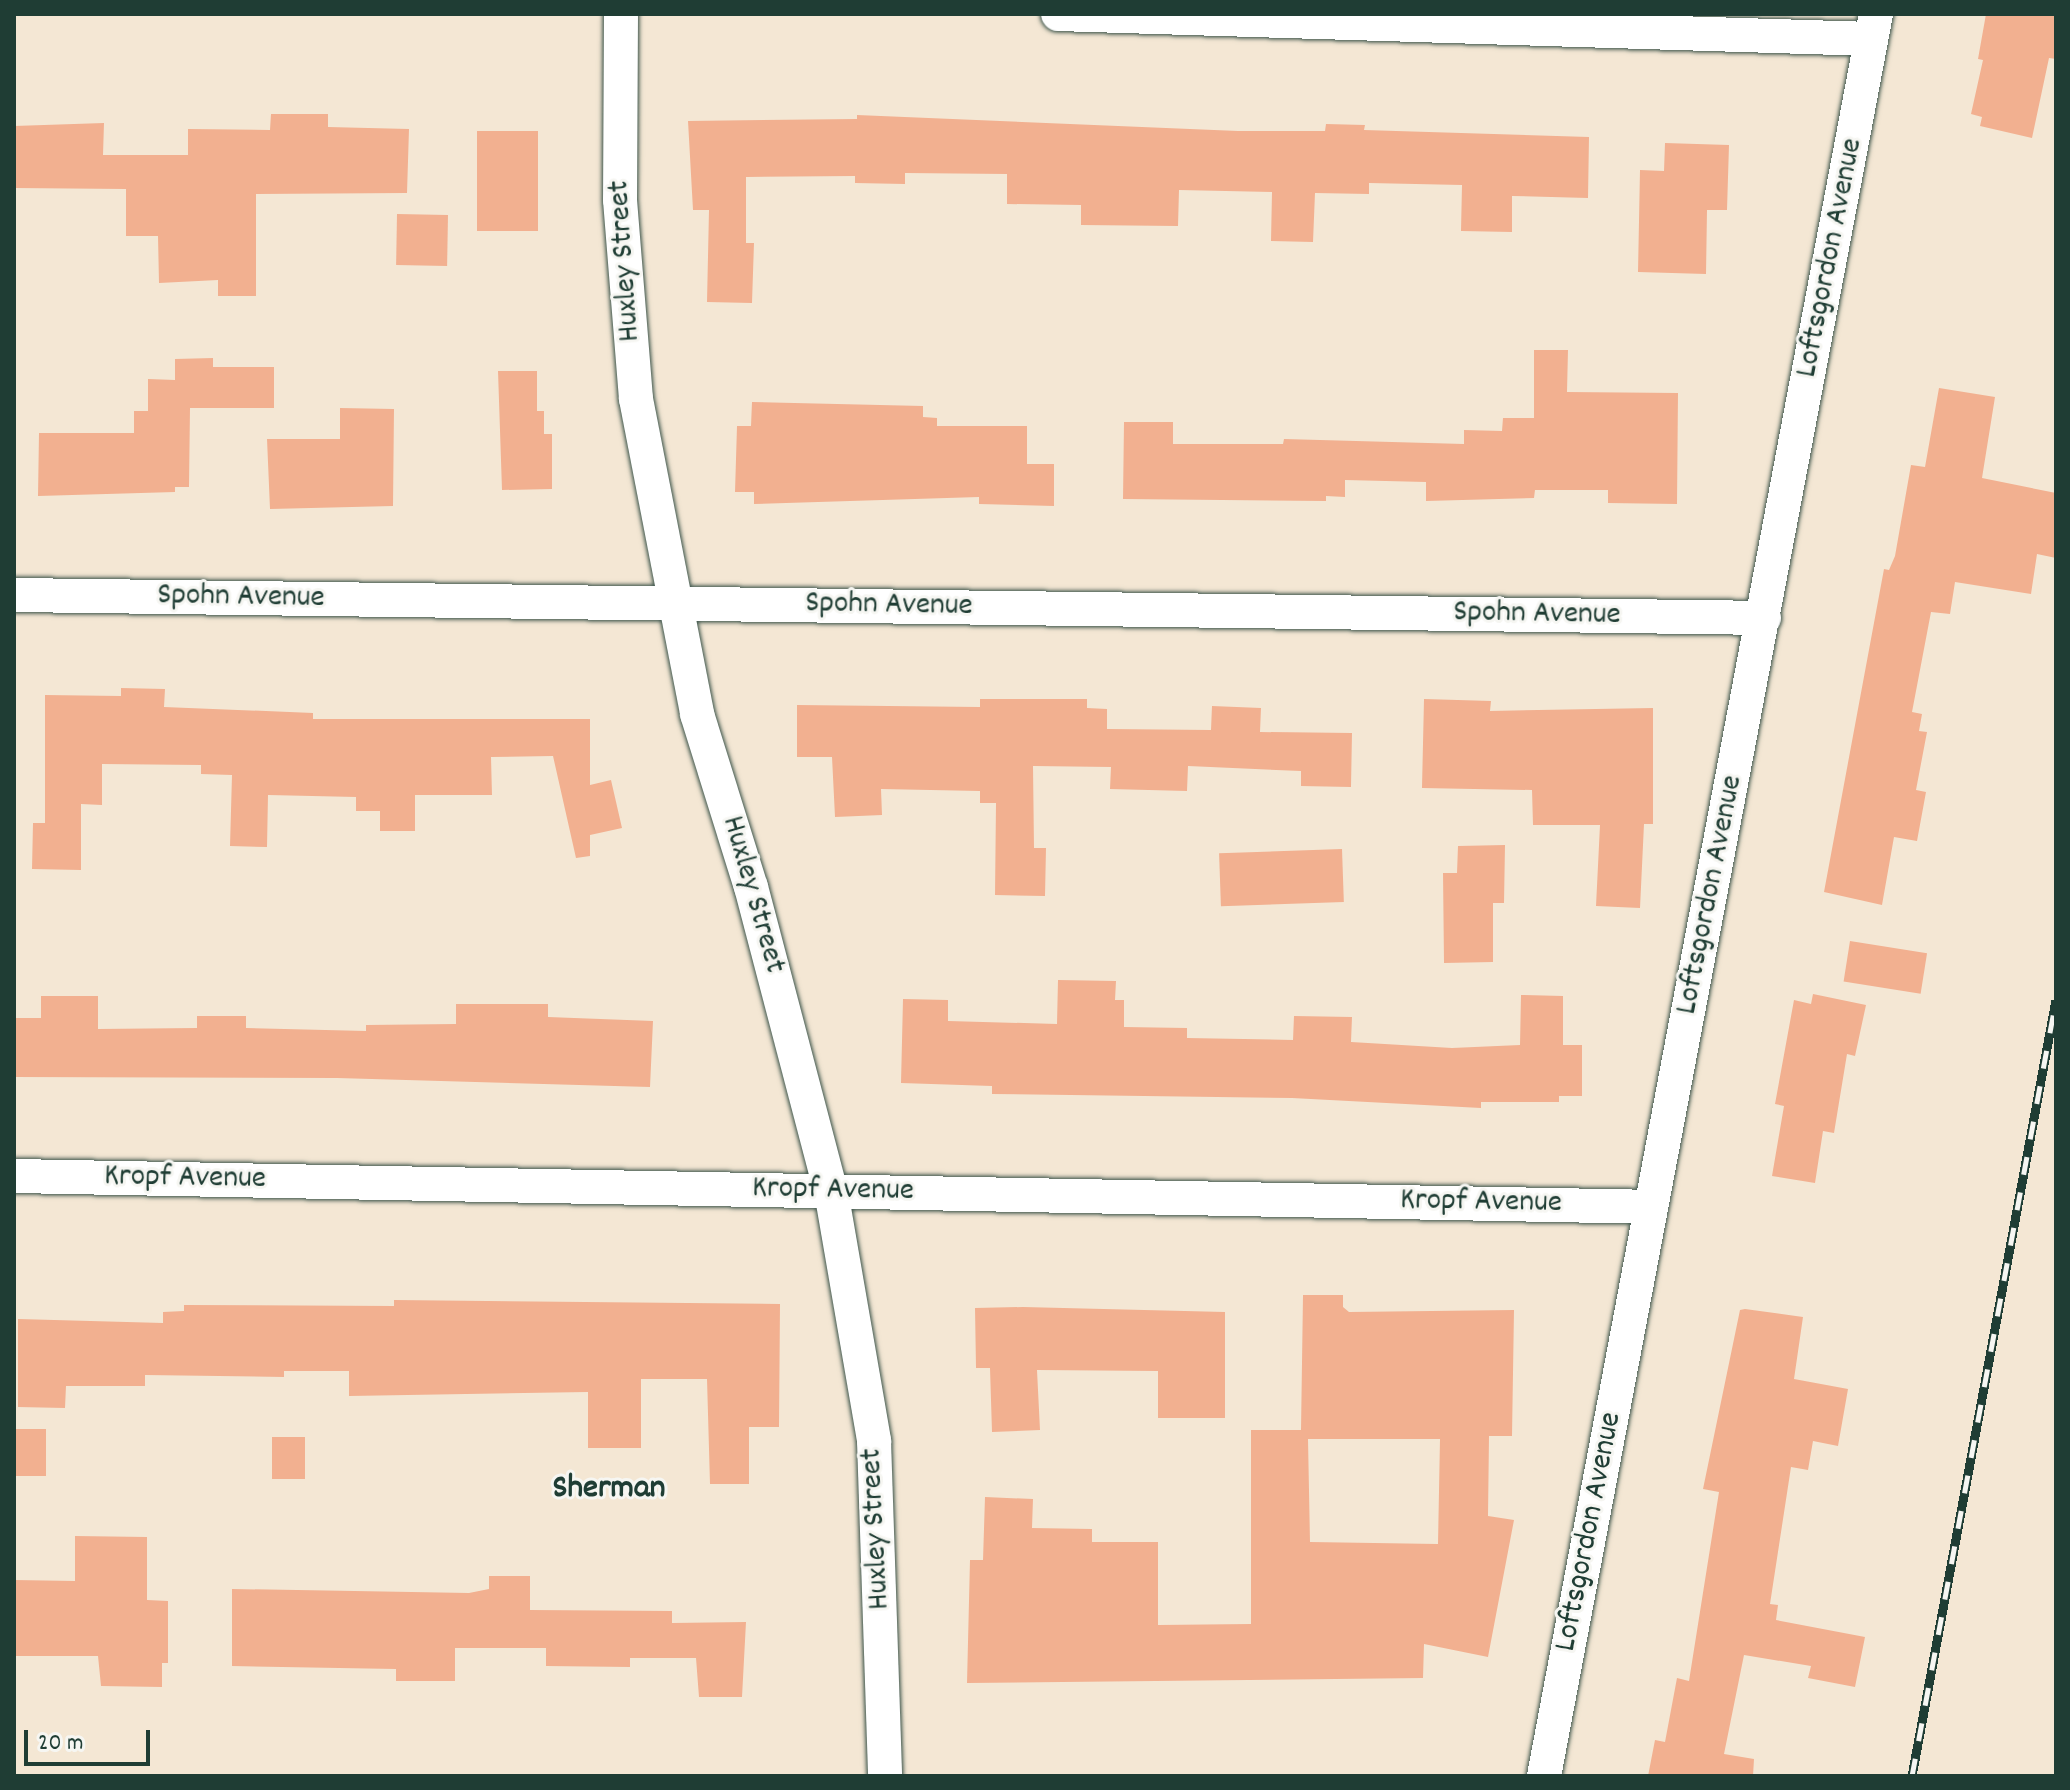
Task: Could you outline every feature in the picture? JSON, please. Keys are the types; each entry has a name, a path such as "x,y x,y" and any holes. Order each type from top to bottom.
{"street":[{"name":"Huxley Street","path":"621,14 620,200 634,384 697,714 751,887 831,1191 874,1441 885,1776"},
{"path":"1058,14 1874,26"},
{"name":"Loftsgordon Avenue","path":"1544,1776 1874,26"},
{"name":"Spohn Avenue","path":"14,595 1764,618"},
{"name":"Kropf Avenue","path":"14,1176 1651,1207"}],"building":[{"path":"1986,14 2056,14 2056,59 2049,58 2032,138 1980,126 1982,117 1971,114 1983,60 1978,59"},
{"path":"271,114 328,114 328,127 409,129 407,193 256,194 256,296 218,296 218,280 159,283 158,236 126,236 126,189 14,188 14,126 104,123 103,155 188,155 188,129 270,130"},
{"path":"857,115 1238,131 1325,131 1326,124 1365,125 1364,130 1589,137 1588,198 1512,196 1512,232 1461,231 1462,185 1369,183 1369,194 1315,193 1313,242 1271,241 1272,192 1179,190 1178,226 1081,225 1081,205 1007,204 1007,174 905,173 905,184 855,183 855,176 746,177 746,243 754,243 752,303 707,302 709,210 693,210 688,121 857,119"},
{"path":"477,131 538,131 538,231 477,231"},
{"path":"1665,143 1729,145 1727,210 1707,210 1706,274 1638,272 1640,170 1664,171"},
{"path":"397,214 448,215 447,266 396,265"},
{"path":"1534,350 1568,350 1567,392 1678,393 1677,504 1608,503 1608,490 1535,490 1534,498 1426,501 1426,482 1345,480 1345,497 1326,496 1326,501 1123,499 1124,422 1173,422 1173,444 1283,444 1284,439 1464,444 1464,430 1502,431 1503,418 1534,418"},
{"path":"213,358 213,367 274,367 274,408 190,408 189,487 175,487 175,492 38,496 39,433 134,433 134,411 148,411 148,379 175,380 175,359"},
{"path":"498,371 537,371 537,411 544,411 544,434 552,434 552,489 502,490"},
{"path":"1939,388 1995,397 1982,478 2056,493 2056,558 2037,554 2031,594 1955,582 1950,614 1931,612 1912,712 1922,714 1919,731 1927,732 1916,790 1926,792 1917,841 1894,837 1882,905 1824,892 1884,569 1889,570 1895,556 1911,465 1925,467"},
{"path":"752,402 923,406 923,417 937,418 937,426 1027,426 1027,464 1054,464 1054,506 979,504 979,497 754,504 754,492 735,492 737,426 751,426"},
{"path":"340,408 394,409 393,506 270,509 267,439 340,439"},
{"path":"121,688 165,689 164,707 313,713 313,719 590,719 590,785 611,780 622,828 590,835 590,856 576,858 553,756 491,757 492,795 415,795 415,831 380,831 380,811 356,811 356,797 268,795 267,847 230,846 232,775 201,774 201,765 102,764 102,805 81,804 81,870 32,869 33,823 45,823 45,695 121,696"},
{"path":"980,699 1087,699 1087,708 1107,709 1107,729 1211,730 1212,706 1261,708 1260,732 1352,733 1351,787 1301,786 1301,771 1188,766 1187,791 1110,789 1111,767 1033,766 1034,848 1046,848 1045,896 995,895 996,803 980,803 980,791 881,789 882,815 835,817 832,757 797,757 797,705 980,707"},
{"path":"1424,699 1491,701 1490,711 1653,708 1653,824 1644,824 1640,908 1596,906 1600,825 1533,825 1532,790 1422,788"},
{"path":"1505,845 1504,903 1493,903 1493,962 1444,963 1443,873 1457,873 1458,846"},
{"path":"1342,849 1344,902 1221,906 1219,853"},
{"path":"1850,941 1927,953 1921,994 1844,981"},
{"path":"1058,980 1116,981 1115,1000 1124,1000 1124,1027 1187,1028 1187,1038 1293,1040 1294,1016 1352,1017 1351,1042 1452,1048 1520,1045 1521,995 1563,996 1563,1045 1582,1045 1582,1096 1559,1096 1559,1102 1481,1102 1481,1108 1292,1098 992,1094 992,1086 901,1083 903,999 948,1000 948,1021 1057,1024"},
{"path":"1813,994 1866,1005 1855,1056 1847,1054 1834,1133 1823,1131 1815,1183 1772,1176 1784,1106 1775,1104 1794,1000 1811,1004"},
{"path":"41,996 98,996 98,1029 197,1028 197,1016 246,1016 246,1028 366,1031 366,1025 456,1024 456,1004 548,1004 548,1017 653,1021 650,1087 337,1078 14,1077 14,1018 41,1018"},
{"path":"1303,1295 1343,1295 1343,1307 1349,1312 1514,1310 1512,1436 1489,1436 1488,1516 1514,1520 1488,1657 1424,1644 1423,1678 967,1683 970,1560 983,1560 985,1497 1033,1499 1032,1528 1092,1529 1092,1542 1158,1542 1158,1625 1251,1624 1251,1430 1301,1430","holes":["1308,1439 1440,1439 1438,1544 1310,1542"]},
{"path":"394,1300 780,1304 779,1427 749,1427 749,1484 710,1484 707,1379 641,1379 641,1448 588,1448 588,1392 349,1396 349,1371 284,1371 284,1377 145,1375 145,1386 66,1386 65,1408 18,1407 18,1319 163,1323 163,1312 184,1311 184,1305 394,1306"},
{"path":"975,1308 1225,1312 1225,1418 1158,1418 1158,1371 1037,1370 1040,1430 992,1432 990,1368 976,1368"},
{"path":"1740,1310 1803,1317 1794,1379 1848,1389 1838,1446 1813,1441 1808,1470 1791,1467 1770,1604 1778,1605 1776,1620 1865,1637 1855,1687 1808,1678 1811,1666 1744,1655 1724,1754 1754,1759 1753,1776 1648,1776 1655,1740 1665,1742 1677,1678 1689,1681 1719,1492 1703,1489"},
{"path":"14,1429 46,1429 46,1476 14,1476"},
{"path":"272,1437 305,1437 305,1479 272,1479"},
{"path":"75,1536 147,1537 147,1600 168,1601 168,1663 162,1663 162,1687 101,1686 98,1656 14,1656 14,1580 75,1581"},
{"path":"489,1576 530,1576 530,1610 672,1611 672,1623 746,1622 742,1697 699,1697 696,1658 630,1658 630,1667 546,1666 546,1648 455,1648 455,1681 396,1681 396,1669 232,1666 232,1589 469,1593 489,1589"}],"railway":[{"path":"1912,1776 2056,1000"}],"district":[{"name":"Sherman","path":"609,1490"}]}
